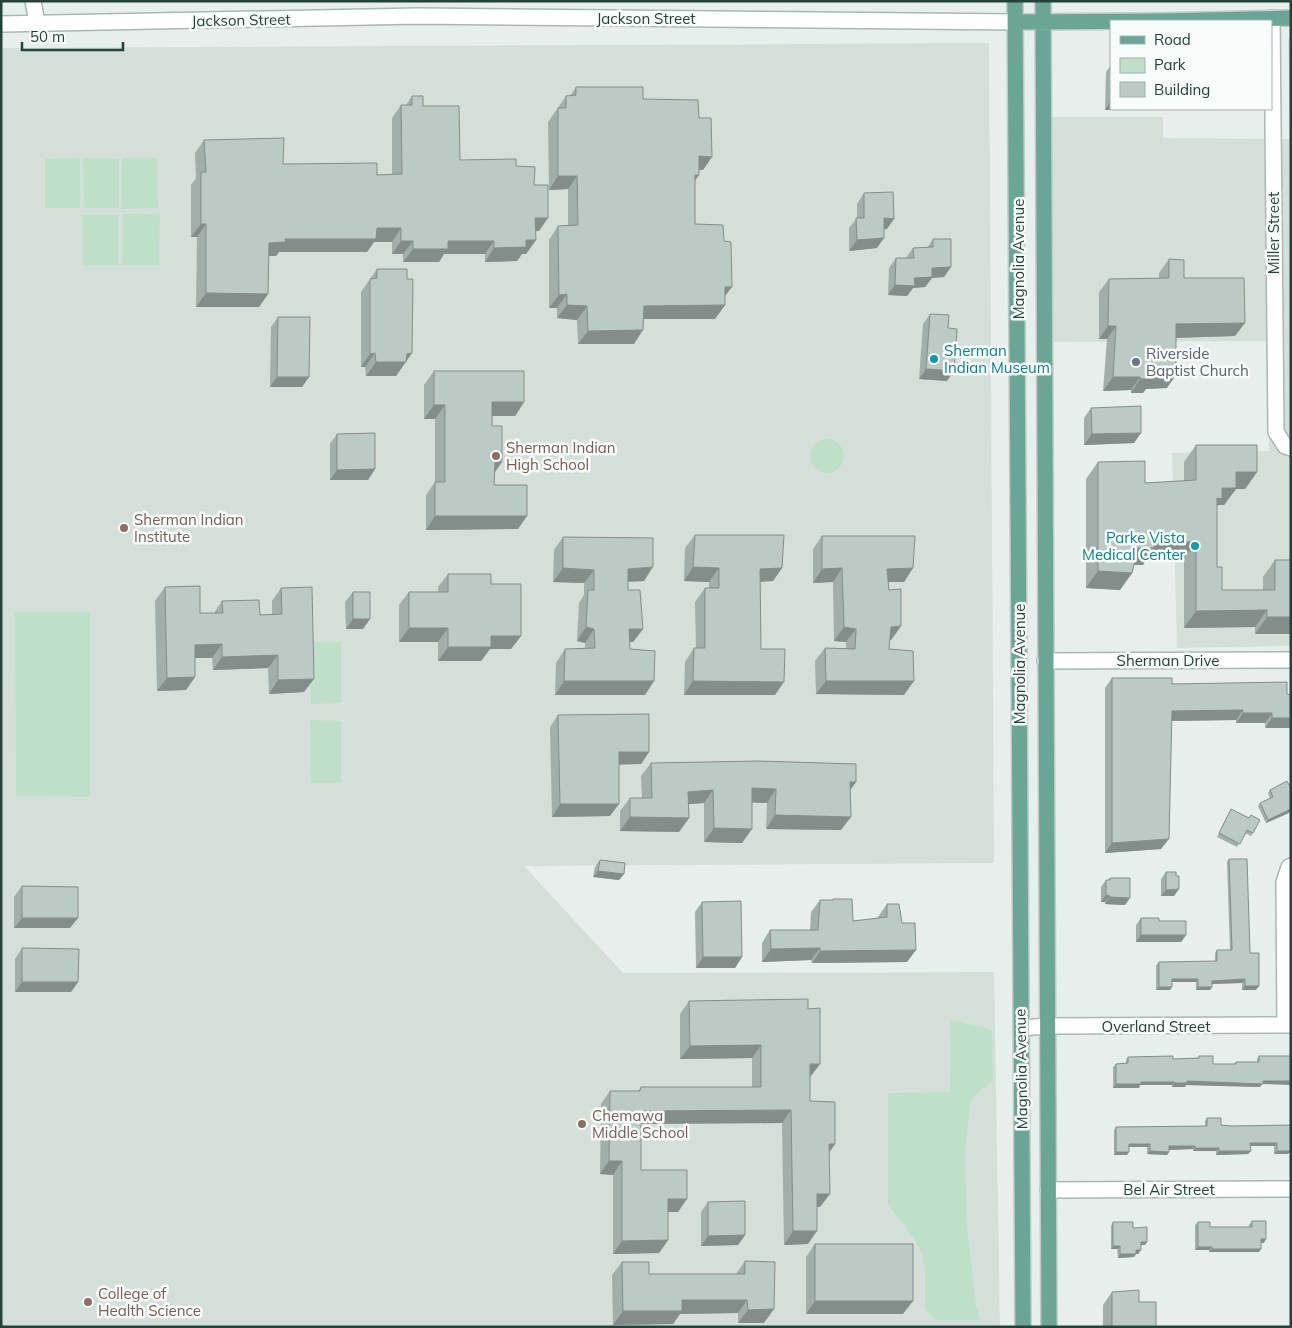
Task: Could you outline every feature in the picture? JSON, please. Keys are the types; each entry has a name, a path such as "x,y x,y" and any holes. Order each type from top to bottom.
{"main road":[{"name":"Magnolia Avenue","path":"1016,1 1023,1327"},
{"name":"Magnolia Avenue","path":"1043,1 1049,1327"},
{"name":"Jackson Street","path":"1199,20 1291,18"},
{"name":"Jackson Street","path":"1016,22 1110,21"},
{"path":"1019,454 1044,454"}],"street":[{"path":"33,1 37,24"},
{"name":"Jackson Street","path":"1,24 418,9 1016,22"},
{"name":"Miller Street","path":"1272,18 1276,432 1288,447"},
{"name":"Sherman Drive","path":"1045,661 1291,660"},
{"path":"1288,1025 1284,882 1291,866"},
{"name":"Overland Street","path":"1021,1028 1047,1026 1288,1025"},
{"name":"Bel Air Street","path":"1048,1190 1291,1189"}],"shaded area":[{"path":"1288,39 1291,39 1291,646 1177,648 1172,453 1269,451 1269,341 1050,342 1051,117 1163,117 1163,138 1290,139"},
{"name":"Sherman Indian High School","path":"989,43 994,863 524,866 623,973 994,972 1000,1327 1,1327 1,48"}],"green space":[{"path":"80,158 80,208 45,208 45,159"},
{"path":"83,158 119,159 119,208 84,208"},
{"path":"122,158 157,158 158,208 121,209"},
{"path":"123,214 160,214 159,265 122,265"},
{"path":"82,215 118,215 118,265 83,265"},
{"path":"827,439 839,444 844,456 839,468 827,473 815,468 810,456 815,444"},
{"path":"15,612 90,612 90,797 16,796"},
{"path":"311,642 341,642 341,703 311,704"},
{"path":"310,720 341,721 341,783 311,783"},
{"path":"951,1020 984,1027 992,1031 993,1081 977,1093 970,1103 965,1151 967,1226 976,1305 980,1320 938,1320 925,1309 925,1269 922,1254 917,1243 888,1205 888,1093 950,1092"}],"building":[{"path":"576,87 643,87 643,99 698,100 699,118 711,118 712,157 699,156 699,175 695,175 695,224 723,225 724,241 731,242 732,287 725,287 725,305 644,306 643,330 588,331 587,306 567,305 567,294 559,295 558,226 578,225 577,176 558,176 558,108 566,108 566,96 576,95"},
{"path":"412,96 423,96 423,106 459,106 460,160 516,159 516,166 535,167 534,185 548,185 548,218 535,218 536,240 526,240 526,247 494,248 494,241 448,241 448,249 413,249 413,241 401,241 401,228 377,228 376,239 285,239 286,242 269,243 268,294 206,293 206,224 201,224 201,172 206,172 204,140 284,138 283,164 377,163 377,175 402,174 401,105 412,105"},
{"path":"893,192 894,219 884,218 884,238 857,240 856,218 864,218 864,193"},
{"path":"933,239 951,239 951,267 932,268 932,277 914,278 915,286 895,285 896,258 914,258 913,248 933,247"},
{"path":"1169,259 1184,260 1184,278 1244,278 1245,323 1176,324 1176,375 1152,376 1153,379 1113,377 1116,326 1108,326 1109,279 1169,278"},
{"path":"377,269 407,269 407,279 413,279 412,353 407,354 406,362 376,362 375,353 370,354 370,279 377,278"},
{"path":"930,314 949,315 948,328 957,329 954,371 926,369"},
{"path":"278,317 310,317 309,377 277,377"},
{"path":"434,371 524,371 524,402 492,402 492,426 502,426 502,462 495,462 494,485 527,485 527,516 435,516 435,482 445,482 445,405 434,405"},
{"path":"1141,406 1141,433 1092,434 1091,408"},
{"path":"375,433 375,469 337,470 337,434"},
{"path":"1196,445 1257,445 1257,472 1236,472 1236,488 1222,488 1222,499 1217,498 1217,567 1222,567 1222,590 1275,590 1275,560 1291,560 1291,617 1267,617 1267,610 1196,611 1196,542 1154,541 1154,548 1138,548 1132,573 1098,571 1098,462 1145,461 1145,483 1196,480"},
{"path":"695,535 784,535 782,568 760,569 761,649 785,649 784,682 693,681 694,648 705,648 705,588 719,588 719,568 693,567"},
{"path":"822,536 915,536 913,568 887,569 889,590 901,589 901,626 891,627 889,649 913,651 914,681 826,681 825,648 855,649 856,629 844,627 842,568 822,569"},
{"path":"563,537 653,538 653,567 628,569 628,590 640,590 643,629 629,629 630,649 655,651 654,681 564,681 565,649 595,648 594,629 586,627 588,590 594,590 594,570 563,568"},
{"path":"448,574 491,574 491,584 521,584 521,636 491,636 491,647 448,647 448,628 409,628 409,592 448,592"},
{"path":"200,586 200,613 223,613 222,601 259,600 260,615 282,614 281,588 312,587 314,679 278,680 278,655 222,657 222,644 195,645 195,677 167,678 165,587"},
{"path":"353,592 370,592 370,619 353,619"},
{"path":"1112,678 1172,678 1172,684 1287,682 1287,694 1291,695 1291,718 1272,718 1272,713 1243,713 1243,710 1172,711 1169,839 1112,843"},
{"path":"649,714 649,752 619,752 619,804 560,804 558,715"},
{"path":"758,761 856,764 856,782 850,782 851,817 775,815 776,789 752,788 752,829 714,828 713,790 688,792 689,818 630,817 630,798 652,798 651,763"},
{"path":"1287,781 1291,789 1291,809 1268,820 1260,803 1273,797 1270,790"},
{"path":"1231,809 1249,818 1251,815 1260,820 1253,833 1247,830 1240,844 1219,833"},
{"path":"1229,859 1247,859 1250,953 1259,953 1259,986 1245,986 1245,979 1212,981 1212,987 1198,987 1198,979 1172,979 1172,987 1159,987 1159,962 1217,961 1217,950 1232,950"},
{"path":"600,860 625,863 624,874 598,871"},
{"path":"1166,872 1176,872 1176,876 1179,876 1179,889 1166,890"},
{"path":"1110,878 1130,878 1130,898 1106,895 1106,880 1110,880"},
{"path":"22,886 78,887 78,918 22,918"},
{"path":"852,899 853,921 887,917 887,904 899,904 902,923 915,923 916,950 820,951 820,948 771,949 770,930 818,930 820,900"},
{"path":"741,901 742,957 703,957 702,902"},
{"path":"1141,918 1159,918 1159,921 1186,921 1186,935 1141,935"},
{"path":"22,948 79,949 78,982 22,982"},
{"path":"808,999 808,1009 820,1008 820,1064 810,1064 810,1101 835,1102 835,1144 829,1144 830,1194 817,1194 817,1231 793,1231 791,1110 641,1111 641,1170 687,1170 687,1199 668,1199 668,1240 622,1241 622,1161 609,1161 610,1091 640,1091 641,1087 761,1087 761,1045 690,1046 689,1001"},
{"path":"1173,1056 1173,1059 1213,1056 1213,1064 1236,1064 1236,1062 1259,1062 1259,1056 1291,1056 1291,1081 1263,1081 1263,1084 1187,1081 1187,1083 1141,1082 1141,1084 1116,1084 1116,1064 1128,1063 1128,1057"},
{"path":"1207,1118 1221,1118 1221,1125 1232,1126 1291,1125 1291,1151 1277,1151 1277,1143 1250,1143 1251,1151 1219,1151 1219,1148 1169,1146 1169,1152 1150,1151 1150,1144 1129,1144 1129,1152 1116,1152 1116,1127 1207,1126"},
{"path":"745,1201 745,1235 708,1236 708,1202"},
{"path":"1252,1221 1266,1221 1266,1239 1261,1239 1261,1249 1212,1249 1212,1247 1198,1247 1198,1222 1210,1222 1210,1227 1252,1227"},
{"path":"1113,1222 1133,1222 1133,1228 1147,1227 1147,1242 1141,1242 1141,1250 1136,1250 1136,1254 1120,1254 1120,1246 1113,1246"},
{"path":"815,1244 913,1244 913,1301 815,1301"},
{"path":"745,1261 775,1262 774,1309 748,1310 747,1300 682,1300 682,1311 623,1311 622,1262 649,1262 649,1274 745,1274"},
{"path":"1139,1290 1139,1302 1156,1302 1156,1327 1112,1327 1112,1292"}],"place":[{"name":"Sherman Indian Museum","path":"934,359"},
{"name":"Riverside Baptist Church","path":"1136,362"},
{"name":"Sherman Indian High School","path":"496,456"},
{"name":"Sherman Indian Institute","path":"124,528"},
{"name":"Parke Vista Medical Center","path":"1195,546"},
{"name":"Chemawa Middle School","path":"582,1124"},
{"name":"College of Health Science","path":"88,1302"}]}
